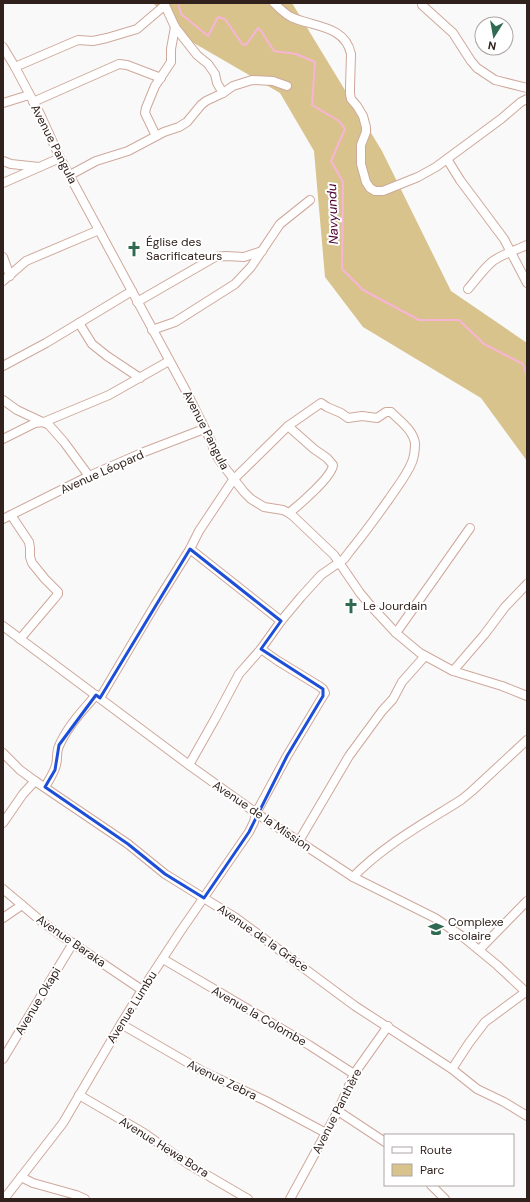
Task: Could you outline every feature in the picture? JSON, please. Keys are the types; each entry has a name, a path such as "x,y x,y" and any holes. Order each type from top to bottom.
{"street":[{"path":"274,3 289,16 312,23 339,34 350,49 352,54 350,87 351,99 363,116 366,127 366,132 361,145 361,164 364,177 370,188 375,191 383,191 418,177 436,167 527,99"},
{"path":"15,67 78,40 100,40 137,29 164,4 175,27 197,55 208,64 215,74 217,83 223,93"},
{"path":"422,5 453,33 477,68 495,80 527,88"},
{"path":"156,136 145,113 148,100 155,86 171,62 175,27"},
{"name":"Avenue Pangula","path":"3,47 52,138 60,158 186,391 211,441 218,459 233,480 244,492 262,506 283,510 289,513 334,555 365,599 396,633 425,656 453,671 502,686 527,696"},
{"path":"3,103 31,98 120,64 127,65 161,78"},
{"path":"70,175 96,161 128,151 183,124 206,101 223,93 233,86 252,80 273,81 287,86"},
{"path":"3,184 60,158"},
{"path":"447,159 460,180 504,240 527,283"},
{"path":"3,161 11,164 40,167"},
{"path":"152,330 176,322 235,284 251,267 280,224 310,200"},
{"path":"6,279 26,261 99,230"},
{"path":"468,289 492,262 505,254 511,253 527,245"},
{"path":"137,302 215,257 244,257 262,251"},
{"path":"3,257 6,279"},
{"path":"3,366 46,343 132,291"},
{"path":"79,323 92,344 140,378"},
{"path":"3,439 35,424 44,422 109,395 169,361"},
{"path":"3,400 17,410 49,425 88,476"},
{"path":"45,787 55,770 59,745 80,714 98,696 190,549 199,531 233,480 288,426 321,403 348,418 362,416 377,418 381,417 386,412 391,412 407,428 413,436 415,444 413,457 406,474 357,543 344,558 321,575 281,621 261,649 237,677 189,765"},
{"path":"288,426 314,449 327,458 333,465 331,472 322,482 302,503 289,513"},
{"name":"Avenue Léopard","path":"3,519 88,476 144,452 204,429"},
{"path":"11,515 28,542 32,562 44,579 58,592 54,600 20,639"},
{"path":"396,633 470,528"},
{"path":"190,549 281,621"},
{"path":"453,671 484,636 505,607 527,584"},
{"name":"Avenue de la Mission","path":"3,626 189,765 256,813 353,877 435,918 463,937 480,950 527,992"},
{"name":"Avenue Lumbu","path":"4,1199 63,1122 142,990 249,832 254,822 256,813 287,756 325,693 319,686 261,649"},
{"path":"299,841 349,756 382,711 394,699 402,682 425,656"},
{"path":"353,877 366,863 461,800 527,740"},
{"name":"Avenue de la Grâce","path":"3,754 20,770 35,781 128,844 165,874 236,918 355,1006 452,1068 477,1089 504,1102 527,1116"},
{"path":"3,823 23,794 35,781"},
{"name":"Avenue Baraka","path":"3,888 41,921 142,990"},
{"path":"480,950 527,901"},
{"path":"3,918 22,905"},
{"name":"Avenue Okapi","path":"3,1059 73,944"},
{"name":"Avenue la Colombe","path":"163,959 309,1045 354,1074"},
{"path":"452,1068 485,1022 527,992"},
{"name":"Avenue Zebra","path":"121,1024 204,1072 266,1101 326,1133"},
{"name":"Avenue Panthère","path":"290,1199 338,1111 354,1074 388,1026"},
{"name":"Avenue Hewa Bora","path":"79,1095 144,1134 188,1164 248,1199"},
{"path":"338,1111 384,1141"},
{"path":"21,1177 40,1185 85,1199"},
{"path":"432,1186 445,1199"}],"highlighted area":[{"path":"190,549 281,621 261,649 323,689 323,696 287,756 249,832 204,898 165,874 128,844 45,787 55,770 59,745 96,695 100,698"}],"green space":[{"path":"153,3 292,3 382,151 451,291 527,343 527,461 481,398 363,327 325,277 314,151 280,93 192,42"}],"waterway":[{"name":"Navyundu","path":"178,3 181,14 208,36 218,17 225,19 242,44 246,45 258,28 274,51 296,54 315,62 312,105 339,121 345,129 331,161 343,182 342,269 363,290 419,320 459,320 484,344 523,364 527,377"}],"place":[{"name":"Église des Sacrificateurs","path":"134,249"},
{"name":"Le Jourdain","path":"351,606"},
{"name":"Complexe scolaire","path":"436,929"}]}
